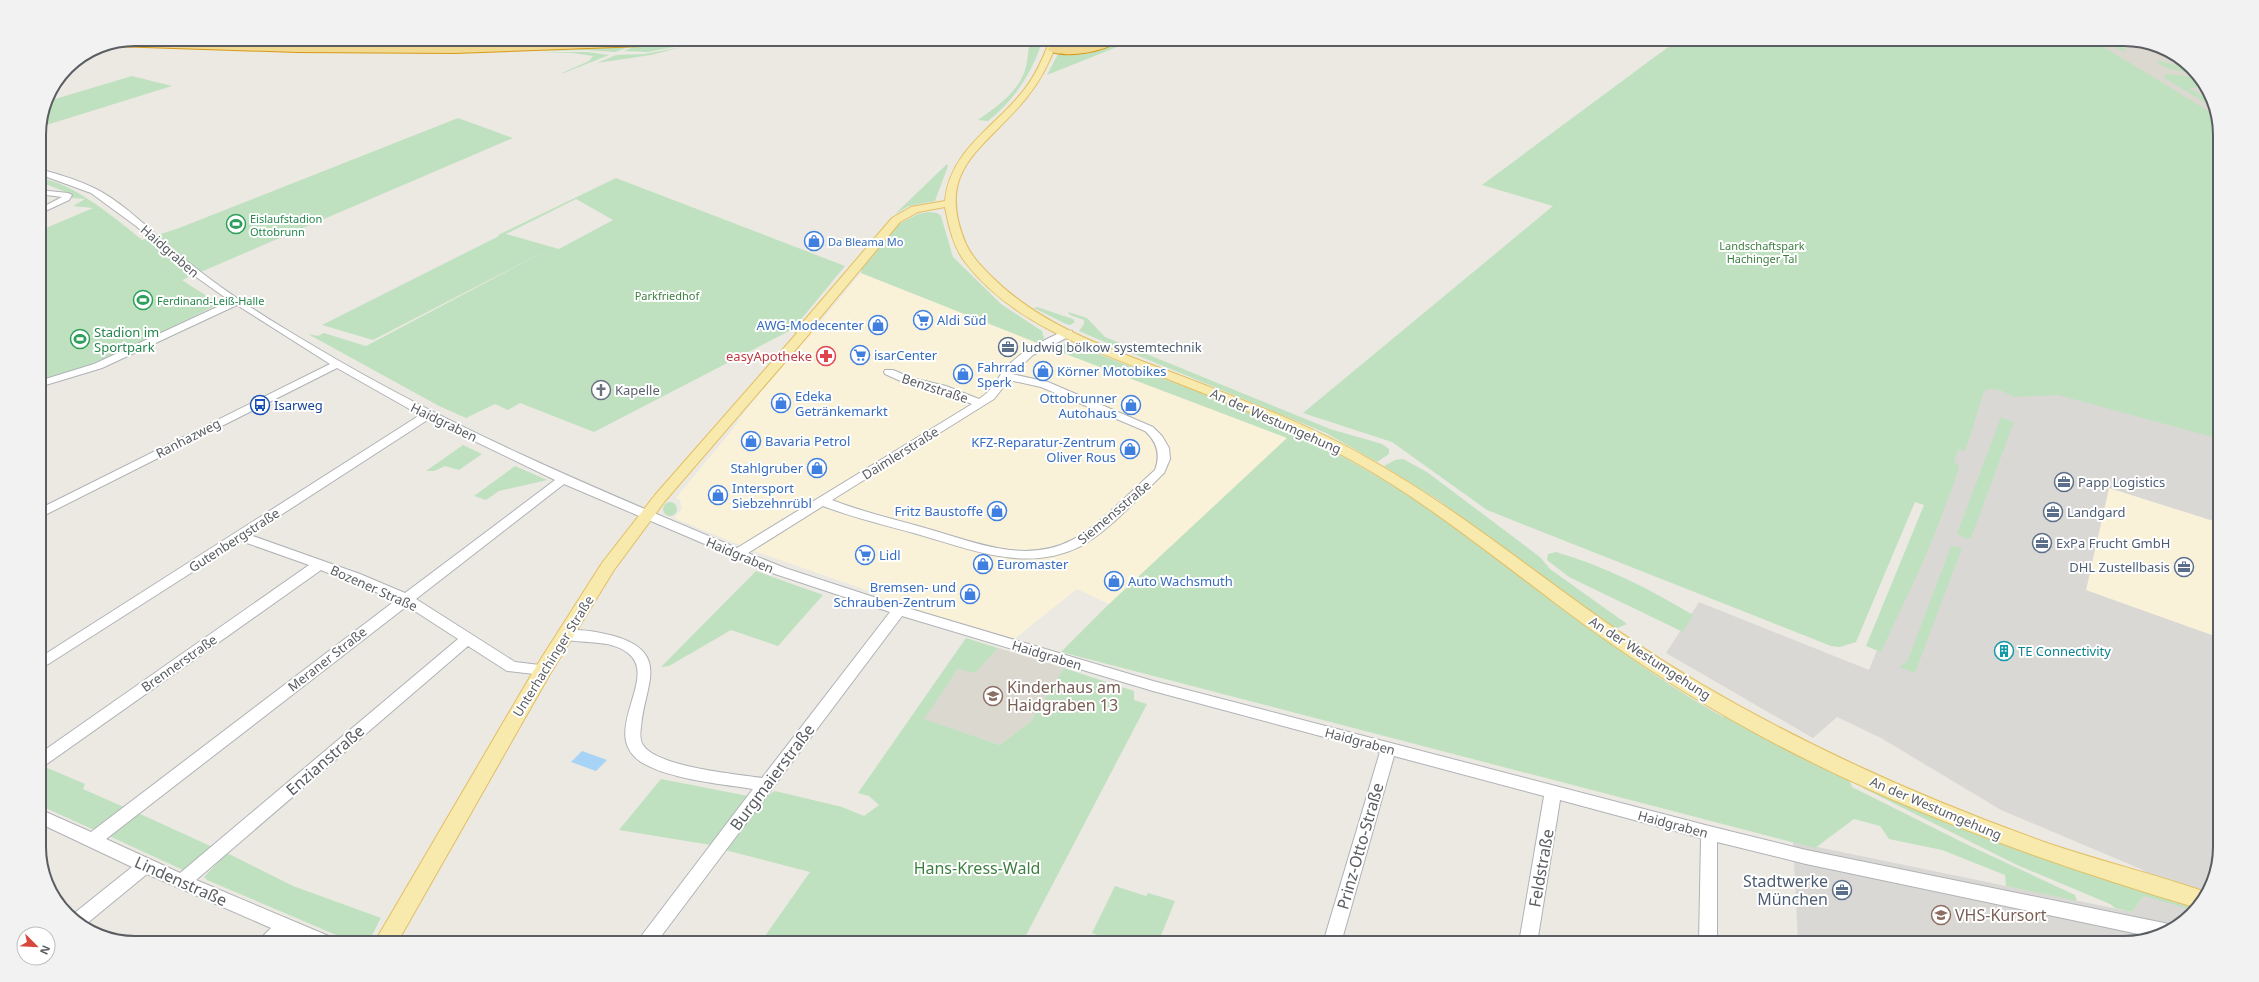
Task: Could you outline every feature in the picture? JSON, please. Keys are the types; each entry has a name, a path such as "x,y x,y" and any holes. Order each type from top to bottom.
{"highway":[{"path":"228,46 381,50 529,46"},
{"path":"312,46 387,48 518,46"},
{"path":"1057,46 1066,50"},
{"path":"1066,46 1080,48 1093,46"},
{"path":"1047,60 1059,52 1066,50 1102,46"}],"main road":[{"path":"950,206 954,178 966,156 1023,96 1047,60 1052,46"},
{"path":"933,205 951,193"},
{"path":"914,210 933,205 950,206"},
{"path":"914,210 950,206"},
{"name":"An der Westumgehung","path":"950,206 964,252 978,269 1011,299 1042,320 1068,333 1292,425 1382,472 1457,520 1624,644 1701,693 1817,756 1906,797 2025,845 2139,882 2197,898"},
{"name":"Unterhachinger Straße","path":"389,936 543,670 612,561 646,515 752,390 760,385 806,330 807,324 862,259 896,220 914,210"}],"street":[{"name":"Haidgraben","path":"46,173 77,183 108,200 154,236 198,276 291,337 428,415 562,479 737,554 825,587 1145,684 1709,833 1821,860 2157,929"},
{"path":"46,193 68,195 66,198 46,208"},
{"path":"46,382 98,366 238,301"},
{"path":"1042,320 1049,329 1052,341"},
{"name":"Daimlerstraße","path":"737,554 980,404 996,393 1006,376 1016,364 1052,341 1068,333"},
{"name":"Ranhazweg","path":"46,510 337,364"},
{"name":"Benzstraße","path":"890,372 909,380 942,388 980,404"},
{"name":"Siemensstraße","path":"822,501 982,548 1015,555 1040,554 1064,550 1090,535 1160,471 1165,458 1164,448 1158,437 1149,429 1044,384 1006,376"},
{"name":"Gutenbergstraße","path":"46,661 428,415"},
{"name":"Meraner Straße","path":"93,840 562,479"},
{"name":"Bozener Straße","path":"240,536 320,564 406,599 512,666 543,670"},
{"name":"Brennerstraße","path":"46,757 320,564"},
{"name":"Burgmaierstraße","path":"650,936 899,610"},
{"path":"565,635 614,641 629,646 641,658 644,667 639,700 633,722 633,737 638,749 648,759 672,768 766,785"},
{"name":"Enzianstraße","path":"182,882 468,638"},
{"name":"Prinz-Otto-Straße","path":"1334,936 1388,749"},
{"name":"Feldstraße","path":"1529,936 1553,792"},
{"name":"Lindenstraße","path":"46,819 182,882 309,936"},
{"path":"1708,936 1709,833"},
{"path":"81,918 146,865"},
{"path":"275,936 286,926"}],"shaded area":[{"path":"2085,46 2130,46 2153,51 2173,61 2191,76 2198,86 2208,106 2212,124"},
{"path":"861,273 1050,348 1287,438 1109,604 1077,589 1013,640 875,598 875,593 754,551 674,518 682,509 680,500 676,498 733,429 745,411"},
{"path":"1989,375 2213,436 2213,521 2109,488 2086,590 2213,635 2212,859 2208,876 2198,896 2183,914 2173,921 2147,933 2124,936 1798,936 1793,842 2132,912 2144,896 2143,870 2001,810 1881,738 1837,717 1813,738 1666,653 1699,602 1869,670"},
{"path":"2109,488 2213,521 2213,636 2086,591"},
{"name":"Kinderhaus am Haidgraben 13","path":"998,648 1064,668 1031,721 1000,745 923,719 958,669 975,672"}],"green space":[{"path":"635,46 679,46 648,52 624,51"},
{"path":"1029,46 1041,46 1022,84 1007,104 988,121 978,120 1004,100 1016,88 1024,73"},
{"path":"1068,46 1091,46 1079,47"},
{"path":"1101,46 1120,46 1047,75 1058,54 1092,50"},
{"name":"Landschaftspark Hachinger Tal","path":"1670,46 2102,46 2209,112 2213,129 2213,437 2058,395 2014,397 2002,391 1992,389 1984,391 1965,452 1959,449 1954,462 1959,465 1954,484 1921,567 1881,652 1866,646 1924,505 1915,502 1856,642 1840,647 1831,646 1487,510 1392,442 1303,413 1553,206 1482,185"},
{"path":"2112,46 2122,46 2126,52"},
{"path":"629,47 615,52 584,50 535,51"},
{"path":"682,47 651,55 597,63 616,55 644,54"},
{"path":"535,52 588,52 609,55 562,73 589,61 593,56 572,53"},
{"path":"2160,61 2181,66 2188,72 2170,69 2157,63"},
{"path":"2168,74 2192,77 2199,87 2189,88 2204,97 2207,104 2165,78 2164,76"},
{"path":"132,76 172,86 47,125 49,112 54,99"},
{"path":"458,118 513,138 182,280 219,304 108,357 46,380 46,228 93,208 73,206 85,199 72,198 71,194 46,185 46,180 64,186 93,202 142,240 179,228"},
{"path":"947,164 948,166 935,201 909,206 895,214"},
{"name":"Parkfriedhof","path":"616,178 845,266 793,329 594,432 520,403 508,410 495,404 466,418 439,406 308,334 318,336 324,333 366,346 549,249 373,340 322,325 499,236 498,235","holes":["576,199 613,220 559,249 506,234"]},
{"path":"928,212 937,213 941,216 953,257 1001,304 1042,331 1044,338 1040,344 861,273 863,263 897,225 918,214"},
{"path":"1037,307 1073,319 1075,322 1070,325 1066,324 1034,308"},
{"path":"1068,312 1087,318 1105,337 1330,429 1382,444 1389,449 1389,454 1377,462 1326,433 1079,331 1084,324 1084,320 1070,315"},
{"path":"1070,343 1276,424 1355,464 1393,486 1435,514 1597,634 1680,691 1723,717 1726,714 1837,773 1850,781 1852,787 1968,845 2075,895 2077,901 2006,886 2005,875 1942,850 1889,839 1880,826 1854,819 1815,848 1061,652 1109,604 1287,438 1050,348"},
{"path":"2001,417 2014,422 1971,538 1967,539 1957,534"},
{"path":"463,445 482,454 459,470 445,466 434,471 426,471"},
{"path":"1403,459 1427,472 1540,557 1550,569 1627,624 1615,629 1438,500 1384,466 1395,460"},
{"path":"515,466 547,480 499,491 486,500 474,496"},
{"path":"667,502 673,502 677,506 677,512 673,516 667,516 663,512 663,506"},
{"path":"1951,546 1962,548 1915,673 1899,667 1907,662"},
{"path":"1556,552 1609,571 1660,596 1693,615 1683,632 1569,577 1547,560 1548,554"},
{"path":"756,571 823,595 778,646 731,630 669,666 661,667"},
{"name":"Hans-Kress-Wald","path":"966,638 998,648 975,673 958,669 924,719 1000,745 1031,721 1064,668 1134,691 1134,700 1147,704 1026,936 765,936 810,872 725,850 764,797 775,791 842,807 864,816 879,805 869,796 858,793"},
{"path":"46,767 85,784 83,789 126,808 97,829 92,829 46,808"},
{"path":"661,779 748,796 711,845 619,830"},
{"path":"1864,785 2194,902 2188,909 2144,896 2132,912 2115,908 2110,904 2017,865 1863,788"},
{"path":"138,813 217,849 183,870 109,836"},
{"path":"227,853 293,886 381,918 371,936 339,936 207,880 204,877"},
{"path":"1115,886 1146,896 1148,893 1175,901 1161,936 1100,936 1092,933"}],"water":[{"path":"582,751 607,760 596,771 571,762"}],"place":[{"name":"Eislaufstadion Ottobrunn","path":"236,224"},
{"name":"Da Bleama Mo","path":"814,241"},
{"name":"Ferdinand-Leiß-Halle","path":"143,300"},
{"name":"Aldi Süd","path":"923,320"},
{"name":"AWG-Modecenter","path":"878,325"},
{"name":"Stadion im Sportpark","path":"80,339"},
{"name":"ludwig bölkow systemtechnik","path":"1008,347"},
{"name":"isarCenter","path":"860,355"},
{"name":"easyApotheke","path":"826,356"},
{"name":"Körner Motobikes","path":"1043,371"},
{"name":"Fahrrad Sperk","path":"963,374"},
{"name":"Kapelle","path":"601,390"},
{"name":"Edeka Getränkemarkt","path":"781,403"},
{"name":"Isarweg","path":"260,405"},
{"name":"Ottobrunner Autohaus","path":"1131,405"},
{"name":"Bavaria Petrol","path":"751,441"},
{"name":"KFZ-Reparatur-Zentrum Oliver Rous","path":"1130,449"},
{"name":"Stahlgruber","path":"817,468"},
{"name":"Papp Logistics","path":"2064,482"},
{"name":"Intersport Siebzehnrübl","path":"718,495"},
{"name":"Fritz Baustoffe","path":"997,511"},
{"name":"Landgard","path":"2053,512"},
{"name":"ExPa Frucht GmbH","path":"2042,543"},
{"name":"Lidl","path":"865,555"},
{"name":"Euromaster","path":"983,564"},
{"name":"DHL Zustellbasis","path":"2184,567"},
{"name":"Auto Wachsmuth","path":"1114,581"},
{"name":"Bremsen- und Schrauben-Zentrum","path":"970,594"},
{"name":"TE Connectivity","path":"2004,651"},
{"name":"Kinderhaus am Haidgraben 13","path":"993,696"},
{"name":"Stadtwerke München","path":"1842,890"},
{"name":"VHS-Kursort","path":"1941,915"}]}
